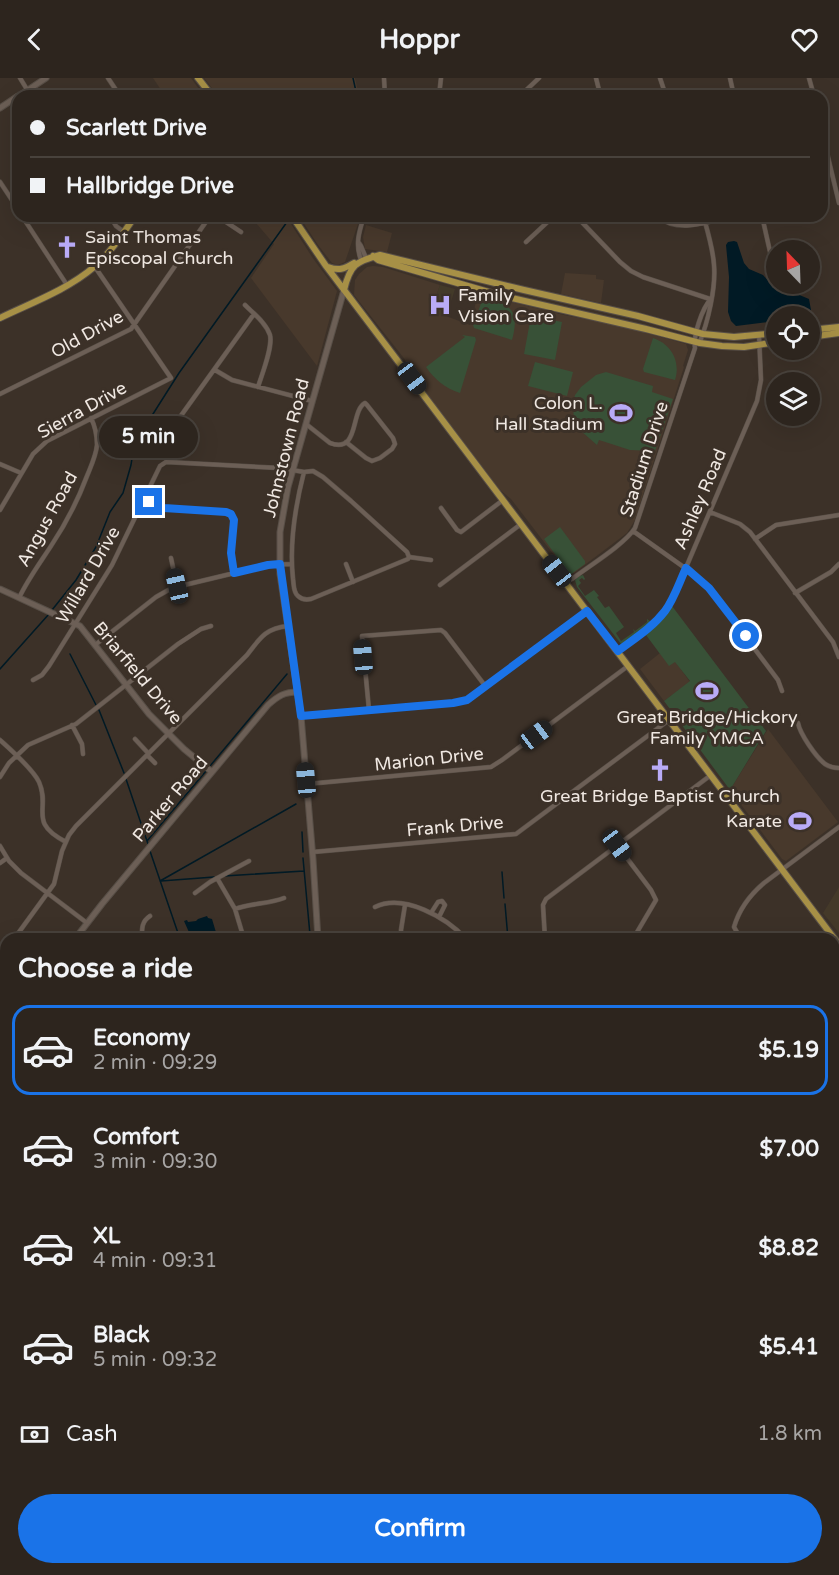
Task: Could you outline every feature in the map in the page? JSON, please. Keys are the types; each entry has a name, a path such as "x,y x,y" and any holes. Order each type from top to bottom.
{"main road":[{"path":"198,78 207,90"},
{"path":"0,318 67,285 94,266 131,222"},
{"path":"296,222 326,266 828,933"},
{"path":"326,266 341,270 365,258 380,255 638,315 700,333 734,336 766,334"},
{"path":"365,258 387,262 499,295 646,329 696,345 766,344"},
{"path":"344,290 348,275 365,258"},
{"path":"387,262 392,260 416,266 433,267"},
{"path":"820,329 839,327"},
{"path":"820,336 839,333"}],"street":[{"path":"32,90 46,78"},
{"path":"526,90 539,78"},
{"path":"828,157 839,203"},
{"path":"0,182 12,200"},
{"path":"26,222 67,285"},
{"path":"114,222 124,232"},
{"name":"Old Drive","path":"0,394 131,329 206,222"},
{"path":"226,222 241,232"},
{"path":"362,222 357,249 365,258"},
{"path":"526,242 548,222"},
{"path":"582,222 631,271 711,299"},
{"path":"666,222 686,226 705,222"},
{"name":"Stadium Drive","path":"566,582 618,544 633,531 638,521 711,306 714,264 705,222"},
{"path":"763,222 767,240"},
{"path":"94,266 134,325"},
{"name":"Johnstown Road","path":"318,933 301,716 280,564 282,517 292,471 344,290"},
{"path":"244,305 266,328 271,342 258,387"},
{"path":"177,427 180,417 254,314"},
{"name":"Sierra Drive","path":"0,510 33,454 47,441 171,378 134,325"},
{"name":"Ashley Road","path":"618,651 647,629 665,611 686,568 759,396 761,380 759,335"},
{"path":"215,370 232,380 312,401"},
{"path":"306,424 330,443 338,445 346,442 351,436 360,407 365,404 395,444 376,461 366,458 346,442"},
{"name":"Angus Road","path":"19,598 69,515 86,481 97,445 91,418"},
{"name":"Willard Drive","path":"33,680 42,675 49,666 112,564 160,466 166,462 280,468 292,471"},
{"path":"0,464 21,473"},
{"path":"292,471 314,471 323,477 407,552 409,557"},
{"path":"304,472 293,528 291,564 295,592 300,598 311,599 409,557 431,560"},
{"path":"144,499 164,508 231,514 234,520 231,553 234,573"},
{"path":"441,508 461,532 503,500"},
{"path":"710,512 746,528 834,644 839,657"},
{"path":"755,539 776,525 839,515"},
{"path":"440,585 521,524"},
{"path":"633,531 686,568 709,588 778,680 782,691"},
{"path":"171,558 177,586"},
{"path":"95,645 156,597 177,586 268,565 291,564"},
{"path":"346,564 353,582"},
{"path":"795,593 831,572 839,564"},
{"name":"Briarfield Drive","path":"0,590 81,628 149,714 212,772"},
{"path":"301,716 466,701 587,611"},
{"path":"0,777 15,755 37,739 72,725 178,644 201,629 211,626"},
{"path":"18,933 54,884 62,851 81,820 266,634 273,628 288,626"},
{"path":"369,710 362,636 441,630 486,687"},
{"name":"Marion Drive","path":"307,784 491,767 628,665"},
{"name":"Parker Road","path":"80,933 276,698 283,694 298,692"},
{"name":"Frank Drive","path":"313,852 516,834 669,719"},
{"path":"798,723 803,735 823,762 839,768"},
{"path":"72,725 82,744 83,754"},
{"path":"135,739 155,763"},
{"path":"0,740 34,773 42,793 42,814 45,825 52,834 66,842"},
{"path":"545,933 544,901 711,775"},
{"path":"739,933 734,927 736,920 755,892 839,827"},
{"path":"617,845 656,900 637,933"},
{"path":"0,846 7,858 21,873 87,923"},
{"path":"0,863 7,858"},
{"path":"195,893 249,861"},
{"path":"217,878 235,909 242,933"},
{"path":"235,909 284,898"},
{"path":"431,913 438,902 442,901 445,905 439,917"},
{"path":"375,907 386,904 405,905 439,917 460,933"},
{"path":"401,933 405,905"},
{"path":"142,933 143,924 150,916"}],"shaded area":[{"path":"153,78 191,78 200,90 161,90"},
{"path":"204,78 355,78 358,90 213,90"},
{"path":"255,222 290,222 337,291 317,366 251,278 274,244"},
{"path":"303,222 359,222 345,262 338,265 332,263"},
{"path":"366,225 392,233 387,252 365,249 363,237"},
{"path":"373,266 440,285 436,297 430,298 435,312 470,325 478,294 626,327 686,344 688,350 684,367 635,520 627,533 574,573 567,572 511,499 499,489 430,398 403,357 354,295 355,280 367,267"},
{"path":"565,273 596,275 596,279 604,280 601,303 561,294"},
{"name":"Family Vision Care","path":"440,285 455,289 446,317 430,311 428,298 436,297"},
{"path":"660,653 669,665 675,661 690,682 664,701 640,669"},
{"path":"768,729 838,822 786,861 782,859 730,790"},
{"path":"839,887 839,933 823,913"}],"green space":[{"path":"483,298 507,306 511,310 515,322 512,340 474,328 473,325"},
{"path":"531,316 562,322 555,360 524,354"},
{"path":"462,335 475,337 476,340 460,393 441,383 426,367 465,337"},
{"path":"653,338 665,344 673,354 677,366 675,380 644,372"},
{"path":"535,362 573,372 567,396 528,386"},
{"name":"Colon L. Hall Stadium","path":"606,372 653,386 652,392 673,399 655,451 630,450 599,440 597,445 574,423 575,395 596,375"},
{"path":"560,527 585,561 585,564 570,575 544,539"},
{"path":"583,575 585,579 579,580 581,583 578,586 585,596 594,590 605,608 609,606 624,627 616,633 621,641 634,632 633,629 635,631 647,622 647,619 650,621 649,625 621,644 577,587 575,580"},
{"name":"Great Bridge/Hickory Family YMCA","path":"672,606 766,731 730,790 664,701 690,681 675,662 669,666 646,635"}],"water":[{"path":"728,242 737,242 744,263 749,269 766,278 766,294 797,294 809,299 810,306 766,306 766,322 736,326 731,321 728,312 729,277 726,245"},
{"path":"207,916 212,919 216,933 189,933 184,921"}],"waterway":[{"path":"353,78 356,90"},
{"path":"52,610 76,580 96,547 110,512 123,493 133,452 146,425 179,373 287,222"},
{"path":"0,669 49,614"},
{"path":"70,654 96,705"},
{"path":"210,766 287,674"},
{"path":"99,710 124,773"},
{"path":"147,841 206,771"},
{"path":"126,779 148,844"},
{"path":"160,881 296,804"},
{"path":"302,832 303,852"},
{"path":"150,851 178,933"},
{"path":"303,858 310,933"},
{"path":"224,876 304,871"},
{"path":"502,872 504,898"},
{"path":"161,881 214,877"},
{"path":"505,904 507,933"}],"place":[{"name":"Saint Thomas Episcopal Church","path":"67,247"},
{"name":"Family Vision Care","path":"440,305"},
{"name":"Colon L. Hall Stadium","path":"621,413"},
{"name":"Great Bridge/Hickory Family YMCA","path":"707,691"},
{"name":"Great Bridge Baptist Church","path":"660,770"},
{"name":"Karate","path":"800,821"}],"route":[{"path":"149,502 164,508 231,514 234,518 231,553 234,573 280,564 301,716 467,700 587,611 618,651 647,629 665,611 686,568 709,588 746,636"}]}
